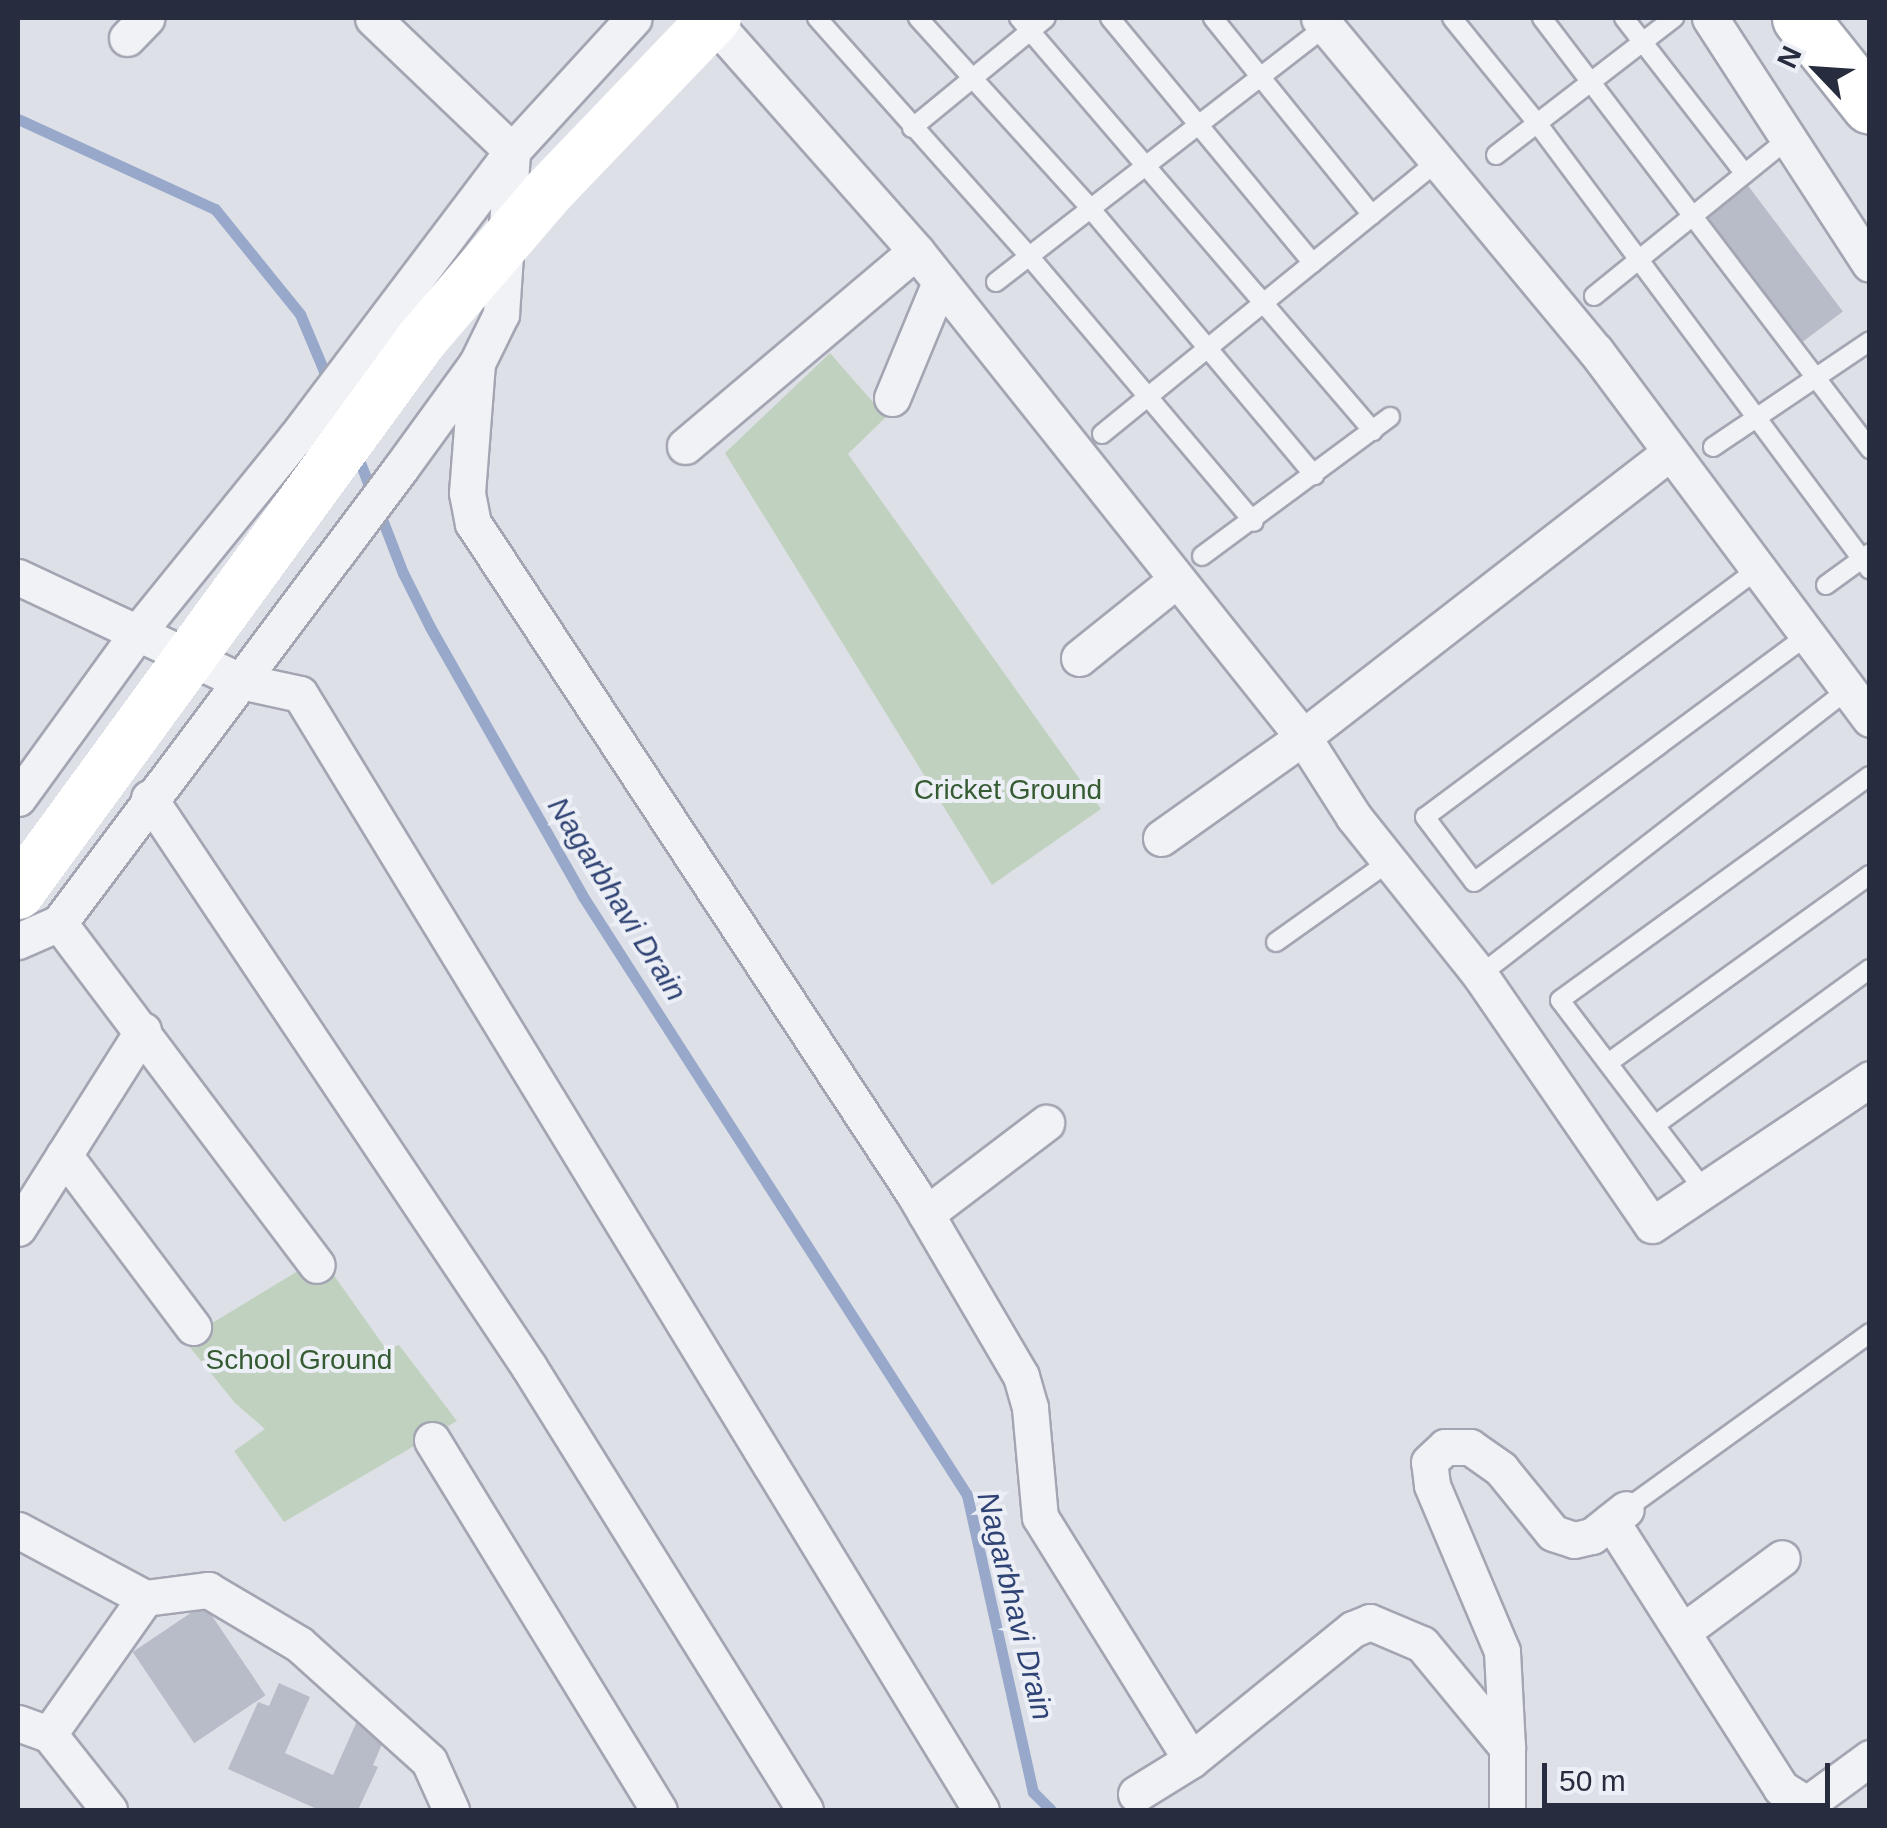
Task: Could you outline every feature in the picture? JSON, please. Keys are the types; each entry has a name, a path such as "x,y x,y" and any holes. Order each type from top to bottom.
{"highway":[{"path":"1800,18 1870,106"}],"street":[{"path":"18,942 59,923 477,363 504,300 512,151 373,18"},
{"path":"18,798 138,632 296,437 512,151 634,18"},
{"path":"18,893 422,339 548,192 712,18 916,251 1303,738 1354,817 1480,975 1652,1225 1870,1079"},
{"path":"1710,18 1870,264"},
{"path":"1323,22 1596,350 1870,719"},
{"path":"685,446 916,251"},
{"path":"892,398 940,282"},
{"path":"477,363 467,493 473,523 926,1214 1021,1376 1030,1408 1040,1517 1191,1760"},
{"path":"1161,838 1303,738 1671,452"},
{"path":"18,577 240,681 300,694 981,1810"},
{"path":"1079,658 1176,580"},
{"path":"150,798 529,1368 805,1810"},
{"path":"59,923 316,1265"},
{"path":"18,1228 143,1030"},
{"path":"926,1214 1046,1123"},
{"path":"64,1155 193,1327"},
{"path":"432,1440 659,1810"},
{"path":"1507,1810 1502,1651 1432,1485 1429,1462 1445,1447 1470,1447 1501,1469 1553,1533 1574,1540 1592,1536 1619,1515 1682,1632 1781,1788 1807,1804 1870,1758"},
{"path":"18,1530 145,1598 208,1590 299,1644 430,1761 451,1810"},
{"path":"1682,1632 1782,1558"},
{"path":"109,1810 33,1729 145,1598"},
{"path":"1136,1794 1191,1760 1353,1629 1370,1622 1422,1644 1506,1747"}],"lane":[{"path":"817,18 1029,256 1254,522"},
{"path":"918,18 1090,208 1314,475"},
{"path":"912,128 973,77 1024,24 1046,18"},
{"path":"1110,18 1313,263"},
{"path":"1213,18 1372,215"},
{"path":"1452,18 1537,123 1867,561 1826,585"},
{"path":"1542,18 1870,448"},
{"path":"1624,18 1745,174"},
{"path":"1496,155 1674,18"},
{"path":"996,282 1262,76 1323,22"},
{"path":"1024,24 1373,430"},
{"path":"1594,296 1789,138"},
{"path":"1102,434 1439,160"},
{"path":"1713,447 1870,341"},
{"path":"1202,556 1254,522 1390,417"},
{"path":"1758,569 1425,817 1474,882 1807,636"},
{"path":"1480,975 1847,690"},
{"path":"1704,1190 1560,1000 1870,776"},
{"path":"1276,942 1390,861"},
{"path":"1608,1063 1870,875"},
{"path":"1655,1125 1870,970"},
{"path":"1619,1515 1870,1333"}],"green space":[{"name":"Cricket Ground","path":"830,353 886,417 848,454 1101,809 992,885 725,453"},
{"name":"School Ground","path":"321,1257 386,1349 399,1345 457,1421 284,1522 234,1451 265,1429 235,1403 184,1340"}],"building":[{"path":"1743,179 1843,312 1801,343 1701,210"},
{"path":"204,1604 266,1695 194,1743 133,1652"},
{"path":"279,1683 310,1697 285,1753 333,1775 357,1721 386,1735 373,1765 378,1767 358,1810 319,1810 228,1769 258,1702 269,1706"}],"waterway":[{"name":"Nagarbhavi Drain","path":"18,119 215,209 300,314 329,383"},
{"name":"Nagarbhavi Drain","path":"356,452 403,573 430,627 582,895 967,1495 1033,1792 1051,1810"}]}
